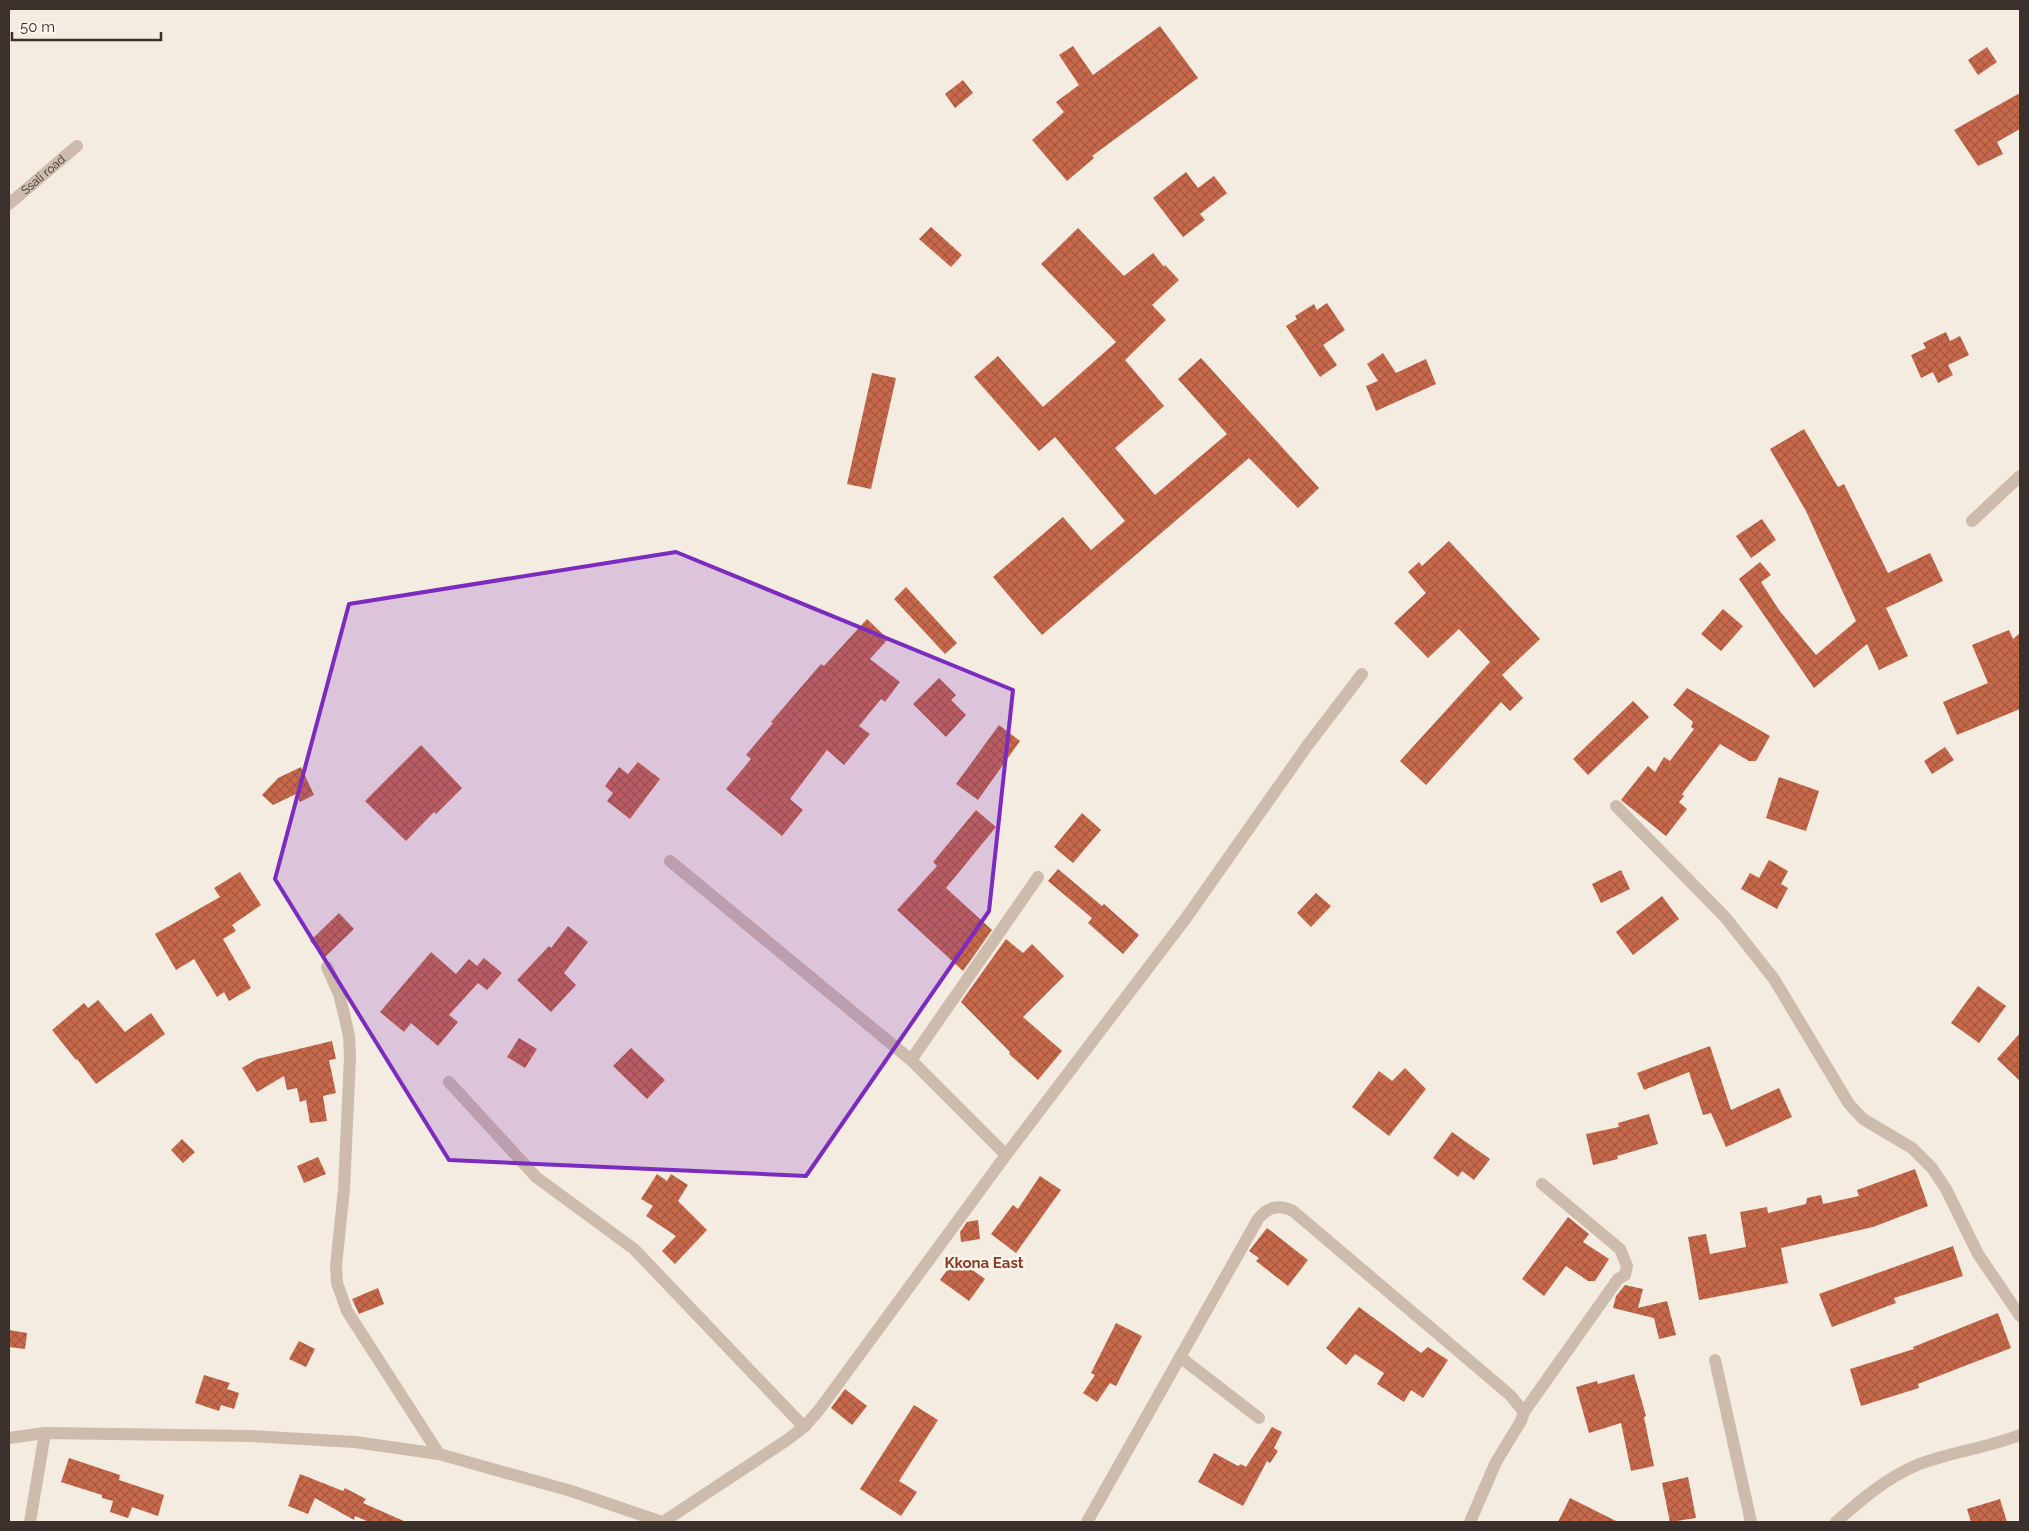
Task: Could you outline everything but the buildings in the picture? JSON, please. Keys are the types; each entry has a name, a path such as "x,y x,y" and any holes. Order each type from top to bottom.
{"street":[{"name":"Ssali road","path":"9,204 77,146"},
{"path":"1972,522 2020,476"},
{"path":"9,1438 45,1433 251,1436 355,1442 439,1454 571,1491 662,1522 766,1455 804,1427 819,1410 1006,1155 1186,918 1307,746 1362,674"},
{"path":"1616,806 1725,917 1774,979 1849,1104 1863,1119 1912,1148 1932,1168 1946,1189 1978,1254 2020,1316"},
{"path":"670,861 911,1060 1006,1155"},
{"path":"911,1060 1038,877"},
{"path":"327,967 339,994 349,1036 350,1058 344,1189 336,1266 337,1283 347,1311 439,1454"},
{"path":"449,1082 536,1177 634,1249 804,1427"},
{"path":"1470,1522 1496,1462 1518,1427 1524,1412 1618,1279 1625,1275 1627,1266 1620,1249 1542,1184"},
{"path":"1087,1522 1258,1219 1264,1211 1273,1207 1285,1207 1293,1211 1510,1395 1524,1412"},
{"path":"1180,1357 1259,1418"},
{"path":"1715,1360 1751,1522"},
{"path":"30,1522 45,1433"},
{"path":"1836,1522 1869,1493 1893,1477 1918,1465 2020,1435"}],"highlighted area":[{"path":"676,552 1013,690 989,911 806,1176 449,1160 275,879 349,604"}],"district":[{"name":"Kkona East","path":"984,1263"}]}
